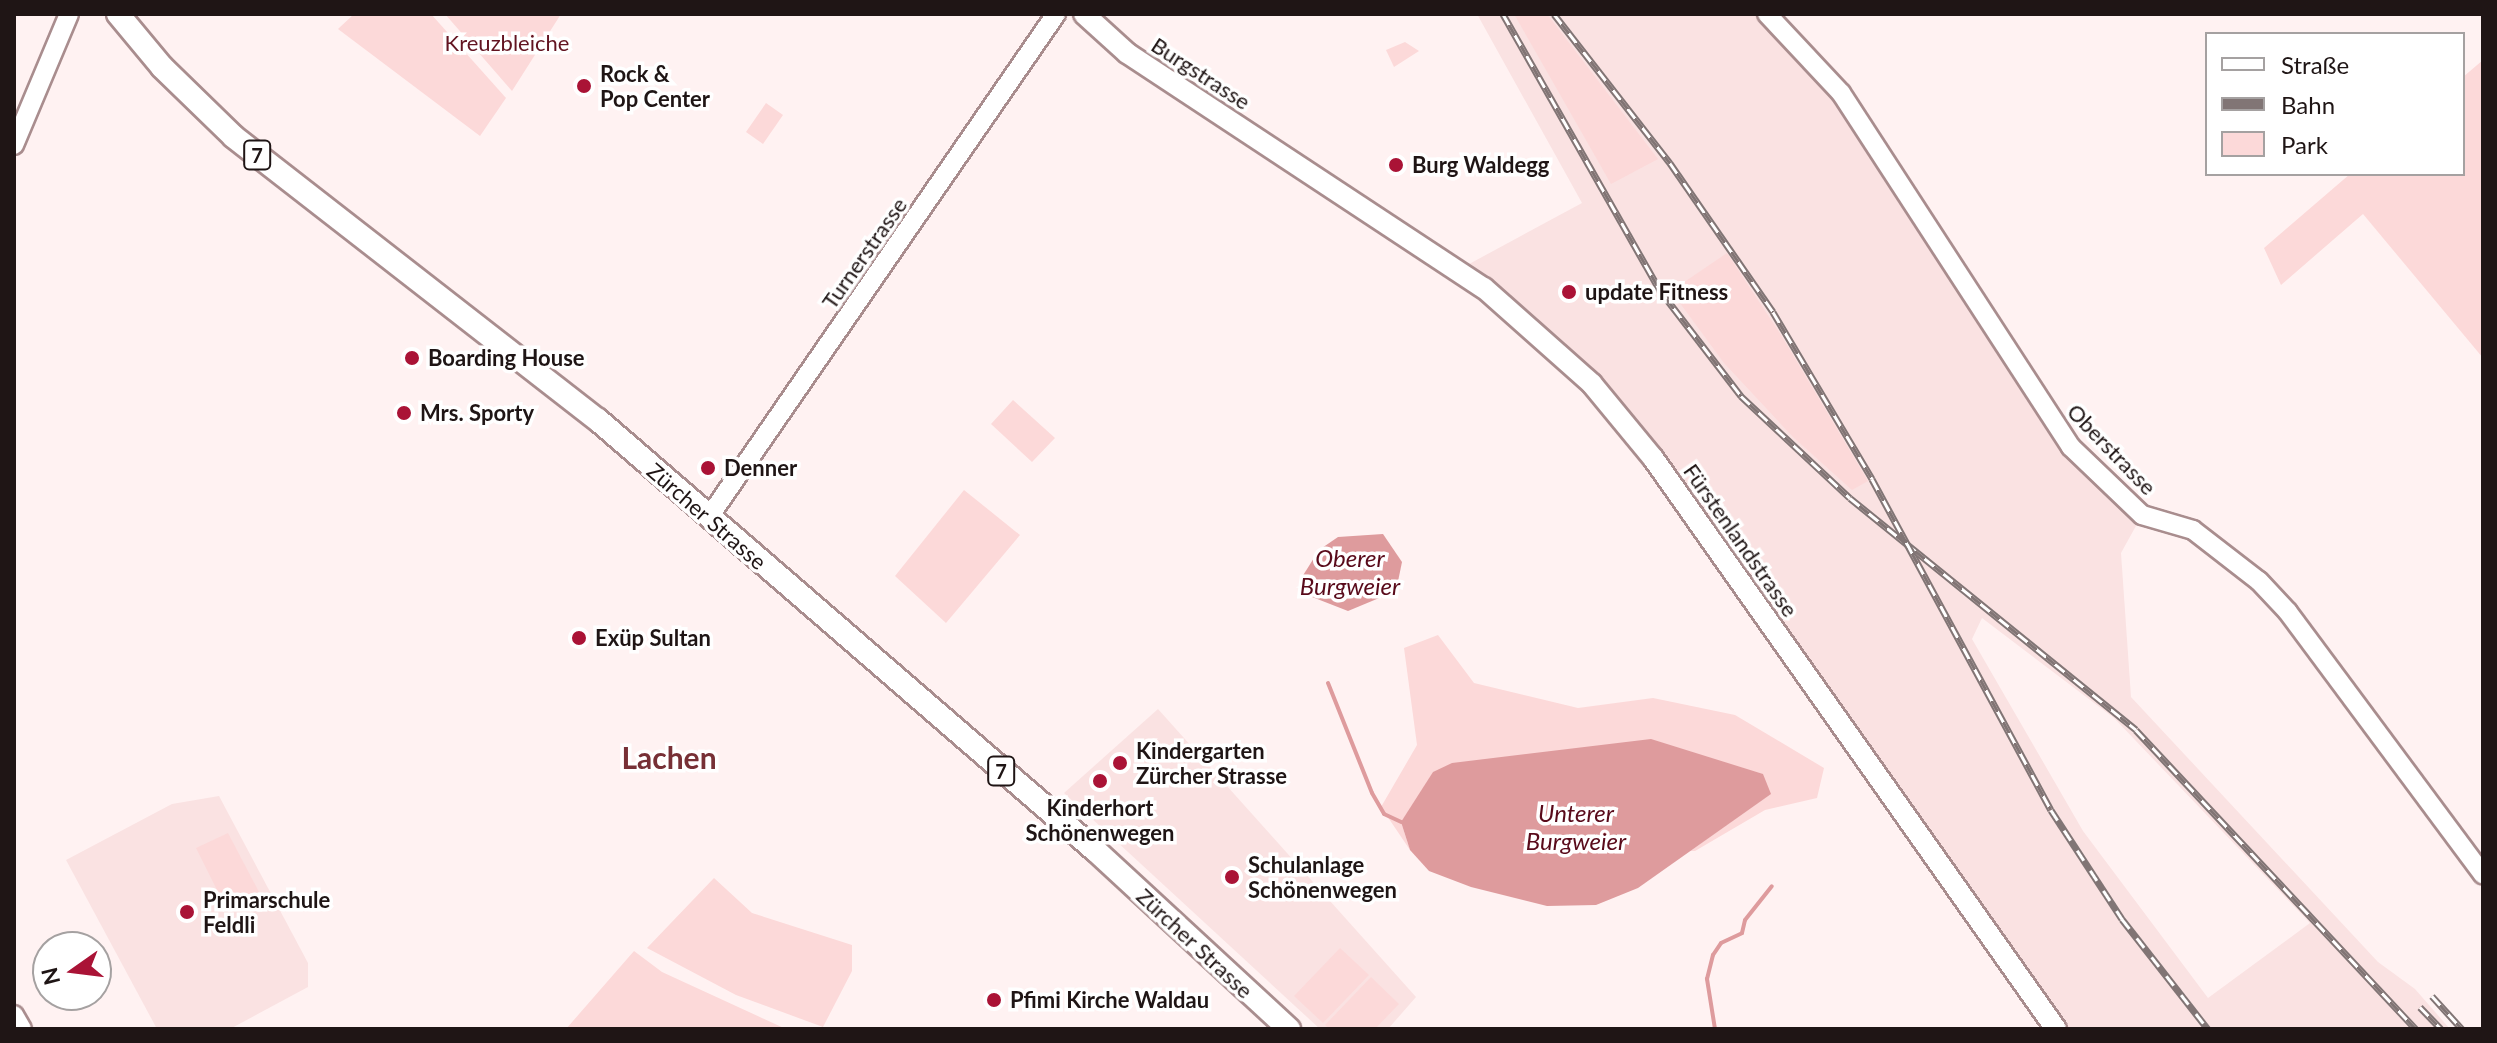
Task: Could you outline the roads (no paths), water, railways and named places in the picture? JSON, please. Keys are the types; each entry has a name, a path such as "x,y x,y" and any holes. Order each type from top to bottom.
{"main road":[{"name":"Zürcher Strasse","path":"118,14 162,67 234,137 547,378 1087,843 1289,1029"},
{"name":"Burgstrasse","path":"1084,14 1127,53 1297,165"},
{"name":"Fürstenlandstrasse","path":"1297,165 1502,302 1616,410 2056,1029"}],"street":[{"path":"14,145 69,14"},
{"name":"Turnerstrasse","path":"709,517 1056,14"},
{"name":"Oberstrasse","path":"1767,14 1841,93 2071,447 2142,515 2193,530 2259,581 2312,640 2443,826 2483,875"},
{"path":"14,1015 22,1029"}],"water":[{"name":"Oberer Burgweier","path":"1383,534 1402,562 1396,591 1348,611 1307,595 1302,577 1319,550 1338,537"},
{"name":"Unterer Burgweier","path":"1651,739 1763,774 1771,794 1638,888 1596,905 1547,906 1471,887 1429,871 1410,850 1401,822 1433,772 1452,763"}],"waterway":[{"path":"1328,683 1372,793 1384,814 1401,822"},
{"path":"1715,1029 1707,979 1713,955 1721,943 1742,933 1745,920 1772,886"}],"railway":[{"path":"1503,14 1659,289 1741,396 1850,498 2136,730 2416,1029"},
{"path":"1554,14 1670,163 1773,312 1872,479 2051,810 2122,919 2208,1029"},
{"path":"2432,996 2462,1029"},
{"path":"2420,1007 2441,1029"}],"place":[{"name":"Rock & Pop Center","path":"584,86"},
{"name":"Burg Waldegg","path":"1396,165"},
{"name":"update Fitness","path":"1569,292"},
{"name":"Boarding House","path":"412,358"},
{"name":"Mrs. Sporty","path":"404,413"},
{"name":"Denner","path":"708,468"},
{"name":"Exüp Sultan","path":"579,638"},
{"name":"Kindergarten Zürcher Strasse","path":"1120,763"},
{"name":"Kinderhort Schönenwegen","path":"1100,781"},
{"name":"Schulanlage Schönenwegen","path":"1232,877"},
{"name":"Primarschule Feldli","path":"187,912"},
{"name":"Pfimi Kirche Waldau","path":"994,1000"}],"district":[{"name":"Lachen","path":"669,757"}],"park label":[{"name":"Kreuzbleiche","path":"507,43"}]}
